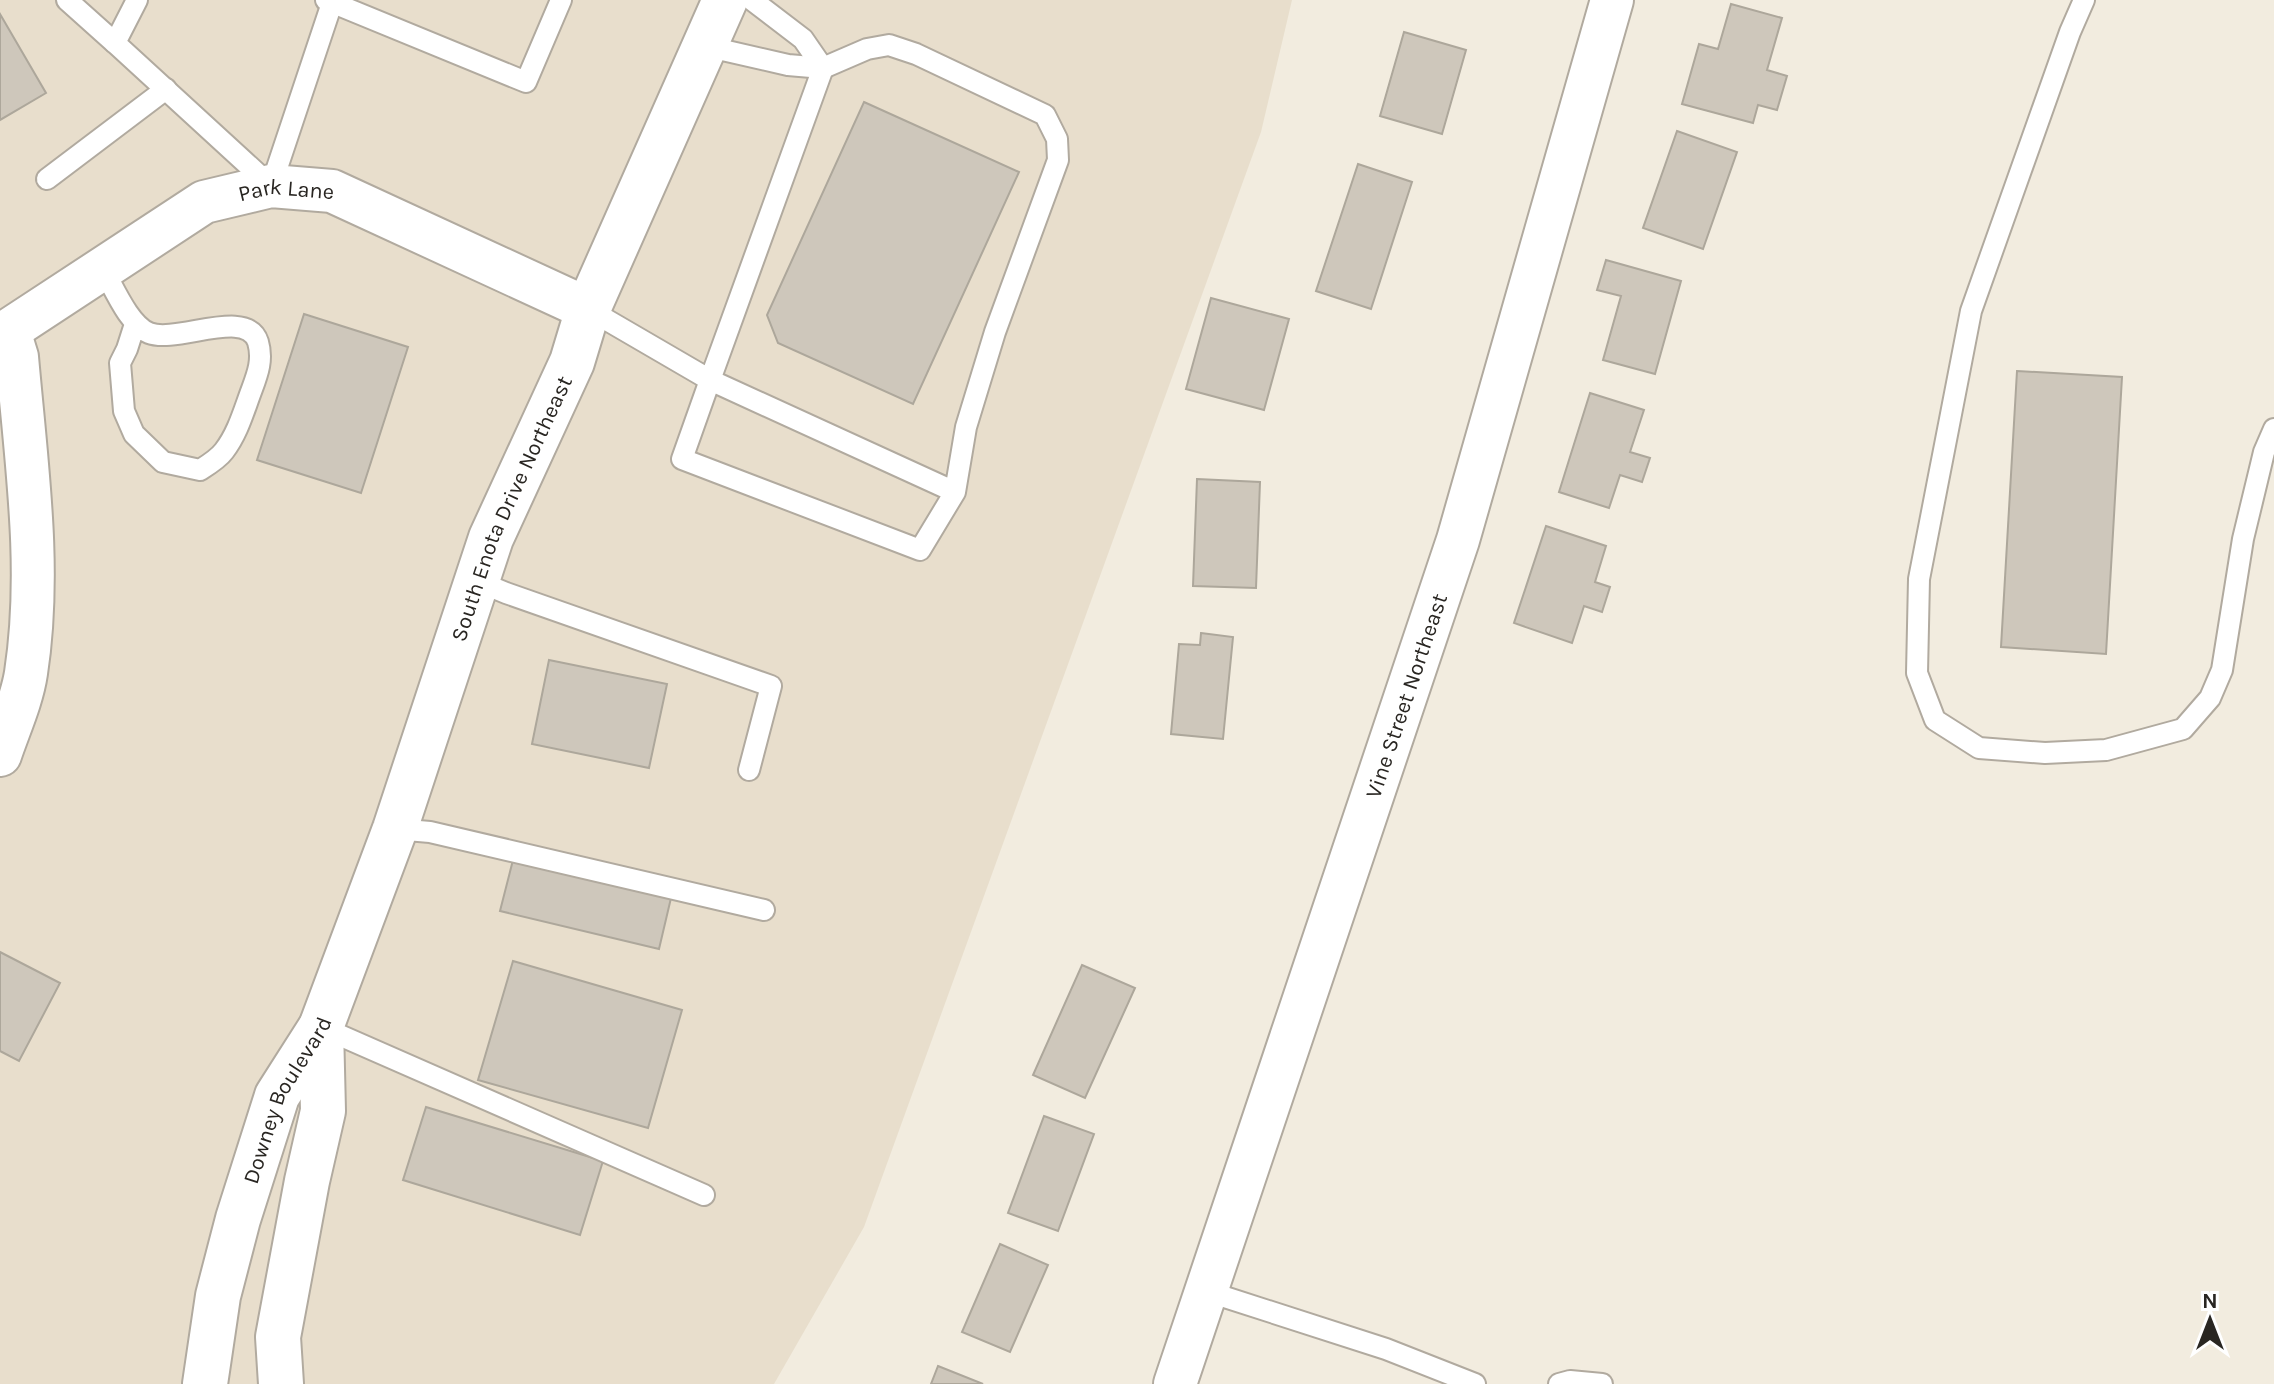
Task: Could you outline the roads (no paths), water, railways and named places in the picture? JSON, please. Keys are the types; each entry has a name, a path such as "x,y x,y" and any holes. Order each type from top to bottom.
{"main road":[{"name":"South Enota Drive Northeast","path":"321,1027 395,829 491,538 572,362 588,309 725,0"},
{"name":"Downey Boulevard","path":"205,1384 218,1296 238,1219 277,1096 321,1027"},
{"name":"Downey Boulevard","path":"281,1384 278,1337 323,1111 321,1027"},
{"path":"178,1384 183,1365 218,1296"}],"street":[{"name":"Vine Street Northeast","path":"1175,1384 1458,540 1612,0"},
{"name":"Park Lane","path":"3,328 103,269 204,202 271,186 332,191 588,309"},
{"path":"0,755 26,676 33,537 17,357 3,328"}],"lane":[{"path":"67,0 271,186 329,1 526,82 561,0"},
{"path":"115,43 137,0"},
{"path":"752,0 803,39 823,68"},
{"path":"2084,0 1971,311 1919,579 1917,673 1935,720 1979,748 2045,753 2106,750 2183,729 2210,698 2222,670 2243,539 2264,452 2274,429"},
{"path":"705,46 788,65 823,68 867,49 889,45 916,54 1045,115 1057,139 1058,160 995,332 966,427 955,492 920,550 682,459 823,68"},
{"path":"47,179 166,89"},
{"path":"103,269 135,324 151,334 177,335 234,326 246,327 256,335 261,353 258,374 239,424 223,453 200,470 163,462 134,434 124,411 120,363 135,324"},
{"path":"588,309 710,380 955,492"},
{"path":"477,581 771,686 749,770"},
{"path":"395,829 430,832 764,910"},
{"path":"321,1027 704,1195"},
{"path":"1206,1291 1386,1349 1475,1384"},
{"path":"1559,1384 1570,1381 1602,1384"}]}
